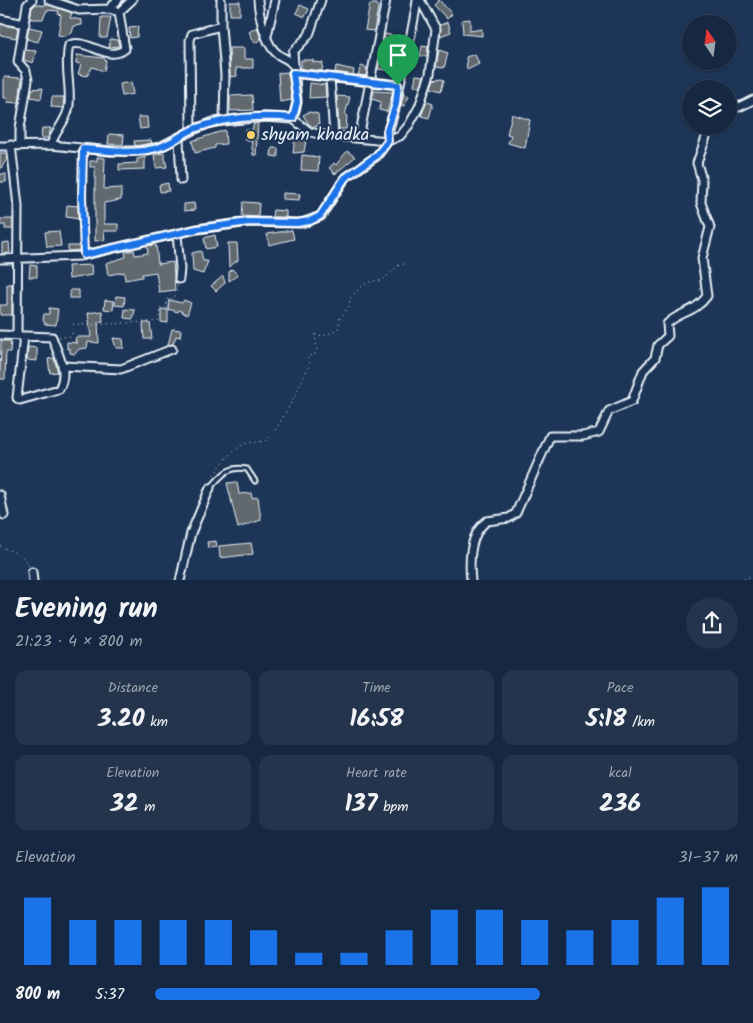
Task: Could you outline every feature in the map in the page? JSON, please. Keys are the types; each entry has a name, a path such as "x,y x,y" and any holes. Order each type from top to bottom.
{"street":[{"path":"20,144 20,128 28,80 27,74 18,62 27,5 32,0"},
{"path":"49,0 79,10 119,12"},
{"path":"109,10 118,0"},
{"path":"119,12 132,0"},
{"path":"221,0 225,75 224,121"},
{"path":"258,0 260,17 267,36 276,52 292,64"},
{"path":"267,36 275,0"},
{"path":"293,118 297,102 292,64 293,52 309,35 321,0"},
{"path":"360,138 386,0"},
{"path":"388,141 387,131 396,104 398,85 418,0"},
{"path":"0,259 84,255 177,234 249,222 297,223 310,221 324,211 345,178 376,156 388,141 400,136 409,125 424,94 430,74 436,29 418,0"},
{"path":"51,145 54,135 69,108 70,92 66,67 69,45 79,44 110,54 122,52 126,49 126,43 119,12"},
{"path":"0,18 24,24"},
{"path":"191,130 189,112 192,34 221,26"},
{"path":"293,73 398,85"},
{"path":"330,78 334,136"},
{"path":"737,107 753,100"},
{"path":"0,146 20,144 83,149 140,150 160,147 179,139 191,130 224,121 265,117 293,118 310,132 388,141"},
{"path":"471,580 470,554 474,539 487,521 509,518 516,513 550,436 577,436 599,432 609,411 632,401 643,371 655,358 658,345 668,336 667,324 671,320 689,312 708,296 702,258 710,227 701,203 702,180 697,163 707,135"},
{"path":"179,139 181,180"},
{"path":"0,335 20,336 52,337 63,366 64,374 59,389 20,400 17,398 21,375 20,336 16,258 18,206 11,145"},
{"path":"177,234 179,279"},
{"path":"63,366 121,369 172,349"},
{"path":"180,580 191,533 210,488"},
{"path":"0,495 4,515"},
{"path":"32,572 33,580"}],"lane":[{"path":"83,149 84,255"},
{"path":"210,488 226,470 232,468 248,469 255,481"}],"path":[{"path":"210,488 215,473 238,448 247,443 267,439 276,430 305,375 310,363 307,357 315,354 317,349 315,335 324,336 338,329 340,318 350,306 349,300 366,283 372,280 382,281 400,265 404,264"},
{"path":"52,337 72,336 73,324 159,321 160,307 166,308 168,299 174,299 179,279"},
{"path":"0,546 22,556 32,572"},
{"path":"739,580 753,575"}],"building":[{"path":"439,0 452,14 447,19 434,5"},
{"path":"230,2 240,2 240,15 230,15"},
{"path":"45,3 72,13 70,18 82,20 82,25 74,26 72,33 64,36 58,35 61,15 58,14 59,11 47,10 43,19 30,19 32,8 36,4 44,6"},
{"path":"370,4 377,4 378,7 374,31 365,30"},
{"path":"300,5 309,9 305,17 296,13"},
{"path":"101,17 111,17 107,38 100,38"},
{"path":"470,19 470,31 482,29 482,36 463,34 462,20"},
{"path":"448,22 451,32 440,36 440,25"},
{"path":"0,24 18,28 16,38 0,35"},
{"path":"29,27 42,30 38,42 27,39"},
{"path":"138,27 137,37 130,38 129,28"},
{"path":"257,27 261,39 255,43 249,32"},
{"path":"385,34 395,36 392,46 396,47 395,51 402,52 400,59 389,56 385,70 378,69 380,59 383,59 385,48 382,48"},
{"path":"110,39 118,40 119,46 109,47"},
{"path":"422,46 428,47 427,56 420,56"},
{"path":"229,48 244,48 244,59 253,59 253,68 236,68 237,76 230,77"},
{"path":"25,50 36,51 33,63 24,60"},
{"path":"439,50 448,53 444,68 436,67"},
{"path":"412,54 419,55 416,63 410,62"},
{"path":"475,54 479,64 467,70 466,57"},
{"path":"77,55 104,58 106,61 104,71 92,67 87,76 78,74 81,64 76,63"},
{"path":"301,60 313,60 313,62 323,63 322,71 301,69"},
{"path":"336,66 354,70 353,75 335,72"},
{"path":"361,66 367,68 366,76 358,75"},
{"path":"288,72 292,100 280,102 278,73"},
{"path":"416,75 424,76 420,87 414,86"},
{"path":"4,77 22,78 19,103 7,102 8,98 4,98"},
{"path":"438,78 444,80 441,91 431,88 434,79 437,80"},
{"path":"131,82 133,94 122,96 120,84"},
{"path":"310,83 325,85 326,97 309,98"},
{"path":"43,88 41,99 31,97 32,89"},
{"path":"374,91 393,92 387,112 379,110 381,102 372,99"},
{"path":"404,93 409,96 404,106 401,105"},
{"path":"252,95 253,110 230,111 230,96"},
{"path":"337,96 350,97 345,115 347,115 346,129 339,129"},
{"path":"52,97 64,97 63,108 51,107"},
{"path":"427,102 433,104 429,118 421,116"},
{"path":"309,112 318,114 319,126 313,127 308,123 303,115"},
{"path":"512,114 530,120 525,148 508,143 511,135 507,134"},
{"path":"138,117 147,117 148,128 140,129"},
{"name":"shyam khadka","path":"254,123 258,123 256,155 253,155 251,140 245,140 245,130 252,130"},
{"path":"42,128 51,128 48,138 41,138"},
{"path":"225,130 226,144 215,145 215,148 195,153 192,141"},
{"path":"109,134 124,135 123,145 108,144"},
{"path":"295,136 306,140 304,152 293,153"},
{"path":"151,140 152,143 135,146 134,141"},
{"path":"272,148 278,148 278,157 271,156"},
{"path":"347,151 355,157 335,174 329,168 334,163 336,165"},
{"path":"0,153 7,153 7,159 0,170"},
{"path":"164,153 167,167 156,168 154,155"},
{"path":"302,155 319,157 318,171 301,170"},
{"path":"97,157 105,158 104,189 121,188 121,200 104,203 104,224 118,224 118,231 104,231 105,240 95,241 95,167 90,167 90,161 97,161"},
{"path":"145,157 145,169 119,170 119,164 137,163 137,159"},
{"path":"0,174 6,174 6,182 0,182"},
{"path":"168,183 169,191 160,192 159,185"},
{"path":"283,193 300,194 299,200 283,199"},
{"path":"243,202 259,203 258,217 242,216"},
{"path":"194,203 195,210 184,211 184,204"},
{"path":"67,205 79,206 79,219 66,217"},
{"path":"273,210 286,211 286,217 272,217"},
{"path":"0,219 13,219 13,229 5,229 5,225 0,225"},
{"path":"292,230 294,239 269,245 267,234"},
{"path":"59,231 61,246 47,247 45,232"},
{"path":"215,235 217,247 206,249 204,238"},
{"path":"9,242 10,253 2,254 2,243"},
{"path":"228,243 237,243 238,260 229,267"},
{"path":"156,245 158,264 173,262 175,290 159,292 156,272 142,274 142,277 125,280 124,272 108,275 106,263 126,257 125,252 134,250 135,255 148,253 147,246"},
{"path":"68,246 80,246 80,250 68,251"},
{"path":"201,251 203,261 208,261 203,274 193,271 192,253"},
{"path":"30,265 37,266 37,277 29,277"},
{"path":"91,265 92,275 69,279 68,266"},
{"path":"232,269 238,275 229,281 229,272"},
{"path":"223,276 225,283 216,291 211,286"},
{"path":"7,284 12,284 12,315 0,315 0,305 7,305"},
{"path":"70,290 79,290 79,298 70,298"},
{"path":"116,296 125,297 124,306 115,305"},
{"path":"105,300 114,301 113,310 104,309"},
{"path":"169,300 182,303 184,300 191,303 187,315 179,310 178,312 168,309"},
{"path":"49,308 58,309 56,325 45,324 43,320 44,314 49,314"},
{"path":"125,309 135,310 133,319 124,318"},
{"path":"161,309 168,310 168,323 161,322"},
{"path":"102,311 103,321 98,322 99,343 88,342 87,348 79,349 75,354 70,353 70,349 67,349 67,342 78,343 75,341 76,337 91,337 88,313"},
{"path":"143,323 150,323 152,339 144,339"},
{"path":"172,329 181,330 180,337 176,336 173,344 168,345"},
{"path":"113,338 123,339 124,348 116,348"},
{"path":"1,341 11,341 10,352 6,352 5,379 0,379"},
{"path":"28,347 37,348 37,361 27,360"},
{"path":"54,358 58,372 50,373 48,359"},
{"path":"237,482 239,494 251,493 252,498 258,497 261,520 238,528 227,483"},
{"path":"216,541 217,547 208,548 207,542"},
{"path":"251,543 253,554 220,558 219,546"}],"place":[{"name":"shyam khadka","path":"251,135"}],"route":[{"path":"293,73 387,82 398,85 392,121 387,131 388,141 368,163 345,178 320,216 302,223 291,221 249,222 197,229 84,255 83,149 111,151 140,150 160,147 179,139 191,130 213,122 265,117 293,118 297,102 293,73"}]}
